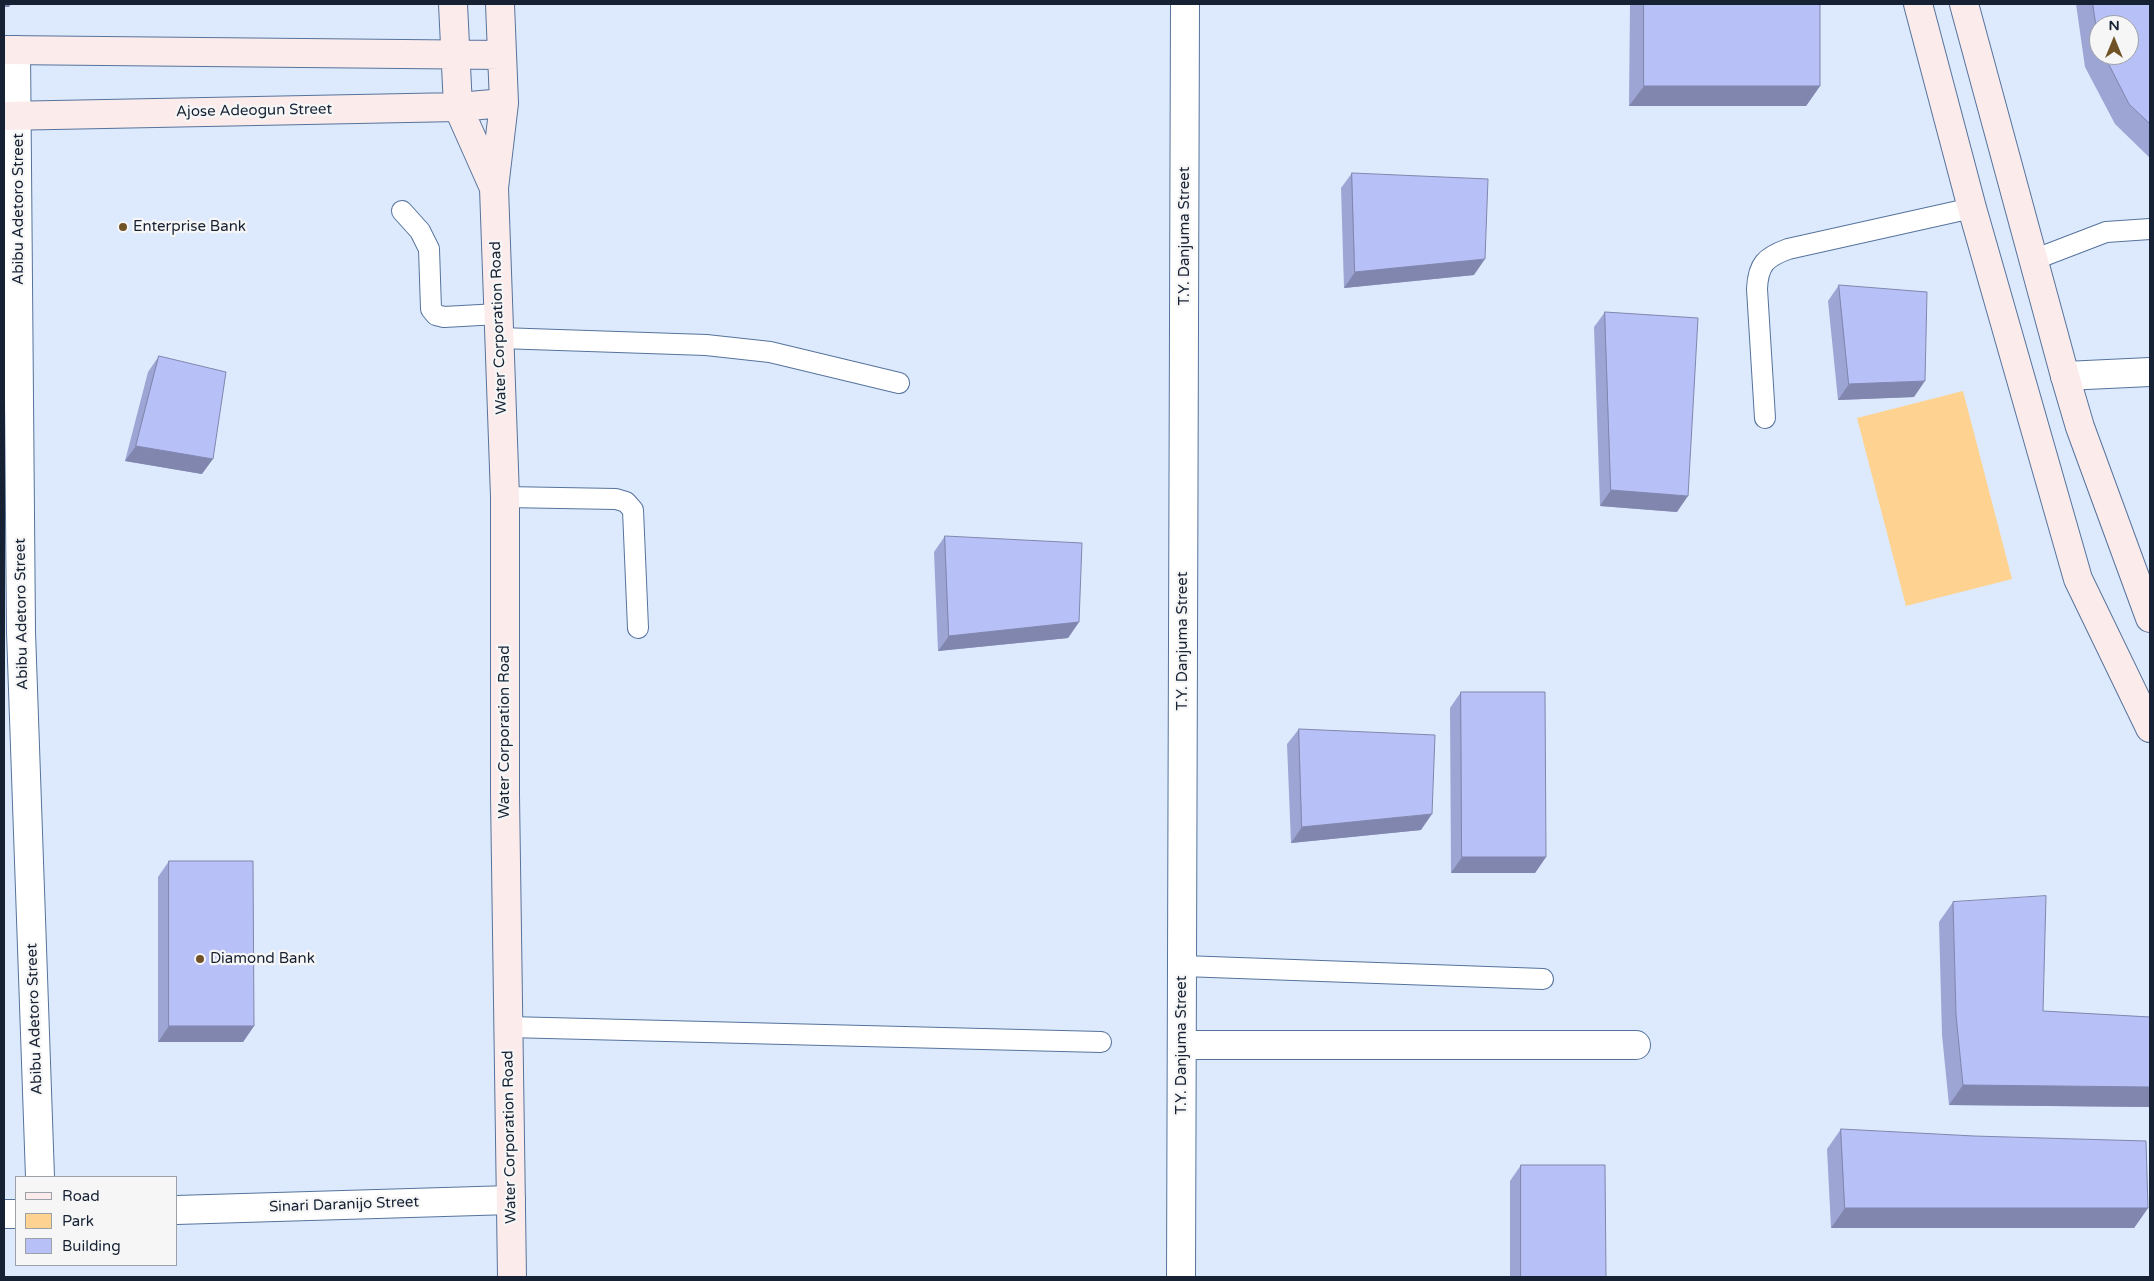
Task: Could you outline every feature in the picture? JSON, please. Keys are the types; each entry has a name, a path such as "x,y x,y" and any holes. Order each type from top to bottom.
{"street":[{"path":"453,4 458,107 494,188"},
{"path":"494,188 504,103 500,4"},
{"name":"T.Y. Danjuma Street","path":"1181,1277 1185,4"},
{"path":"1918,4 1972,208 2078,579 2150,728"},
{"path":"1964,4 2080,427 2150,618"},
{"path":"10,50 502,55"},
{"name":"Abibu Adetoro Street","path":"10,50 12,632 40,1176"},
{"name":"Ajose Adeogun Street","path":"11,116 458,107 504,103"},
{"name":"Water Corporation Road","path":"494,188 505,497 505,795 512,1277"},
{"path":"2065,376 2150,372"},
{"path":"1182,1045 1636,1045"},
{"name":"Sinari Daranijo Street","path":"178,1210 511,1200"}],"lane":[{"path":"1765,418 1757,289 1757,276 1761,266 1777,254 1788,249 1972,208"},
{"path":"402,211 420,231 429,248 432,309 436,315 499,326 770,352 899,383"},
{"path":"2033,260 2106,232 2150,229"},
{"path":"505,497 616,499 626,502 633,510 638,628"},
{"path":"1182,966 1543,979"},
{"path":"508,1027 1101,1042"}],"green space":[{"path":"1963,391 2012,579 1906,606 1857,418"}],"building":[{"path":"1644,4 1820,4 1820,86 1644,86"},
{"path":"2093,4 2150,4 2150,124 2129,104 2109,65 2139,65 2139,15 2095,15"},
{"path":"1352,173 1488,179 1485,259 1355,272"},
{"path":"1839,285 1927,292 1925,381 1849,384"},
{"path":"1605,312 1698,318 1688,496 1611,490"},
{"path":"159,356 226,372 213,459 136,446"},
{"path":"945,536 1082,543 1079,622 949,636"},
{"path":"1461,692 1545,692 1546,857 1462,857"},
{"path":"1299,729 1435,735 1432,814 1302,827"},
{"name":"Diamond Bank","path":"169,861 253,861 254,1026 169,1026"},
{"path":"2046,896 2043,1011 2150,1017 2150,1087 1963,1085 1956,1015 1953,902"},
{"path":"1841,1129 1974,1136 2146,1141 2148,1208 1845,1208"},
{"path":"1521,1165 1605,1165 1606,1277 1521,1277"}],"place":[{"name":"Enterprise Bank","path":"123,227"},
{"name":"Diamond Bank","path":"200,959"}]}
